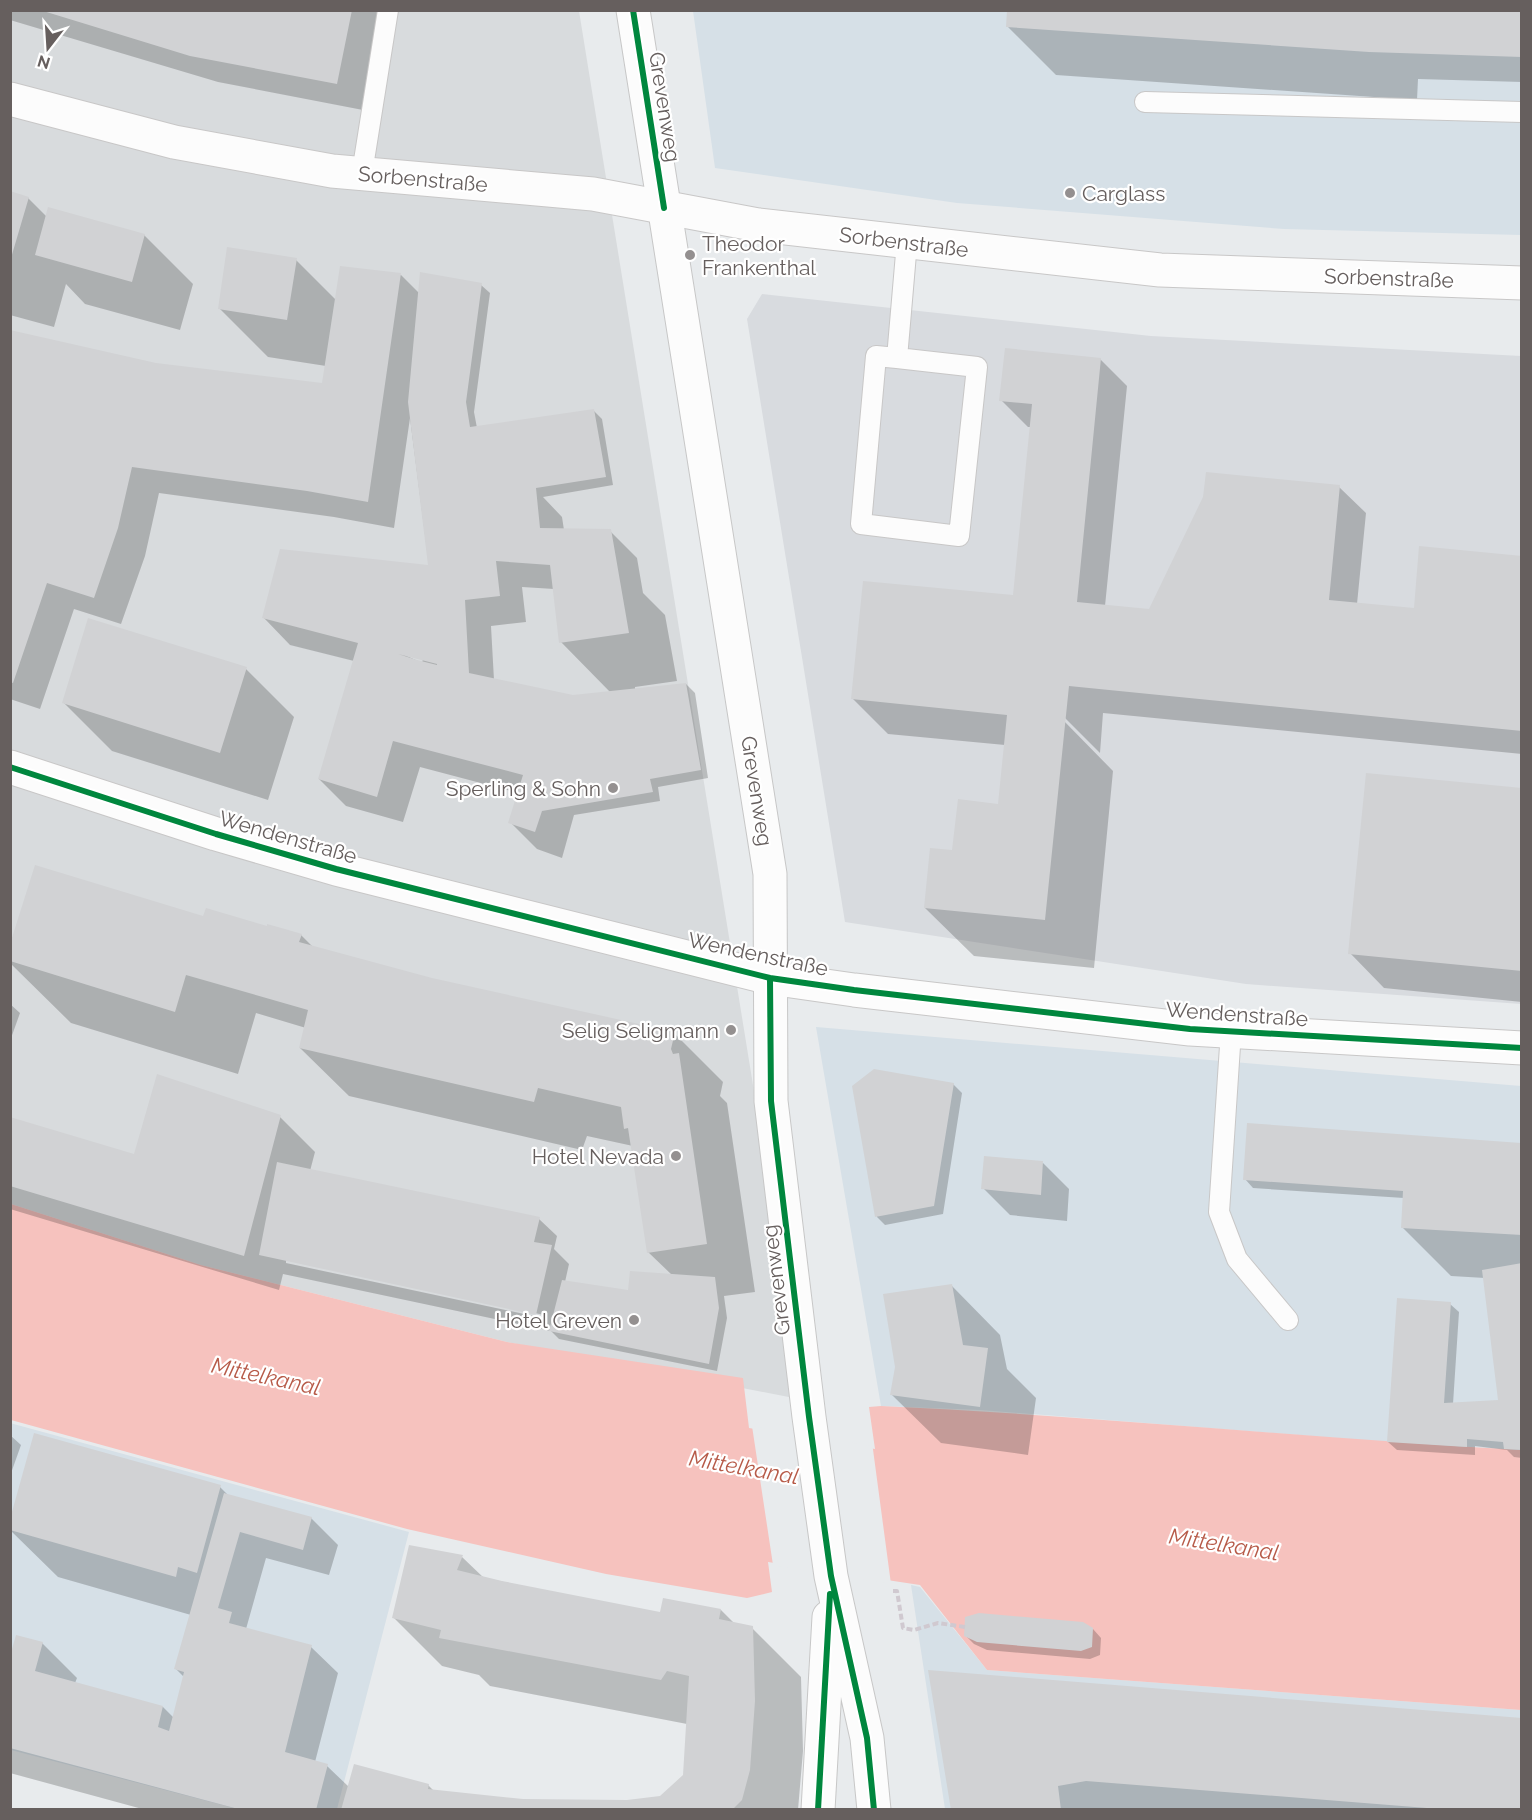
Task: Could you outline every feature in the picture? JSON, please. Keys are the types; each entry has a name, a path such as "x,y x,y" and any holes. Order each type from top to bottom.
{"street":[{"name":"Grevenweg","path":"633,10 771,874 771,1101 809,1417 831,1576 867,1738 874,1809"},
{"name":"Sorbenstraße","path":"10,99 174,142 332,171 593,194 758,225 1160,270 1521,283"},
{"name":"Wendenstraße","path":"10,767 216,834 336,869 770,978 1191,1029 1521,1048"},
{"name":"Grevenweg","path":"818,1809 831,1576"}],"lane":[{"path":"362,173 388,10"},
{"path":"1145,102 1521,112"},
{"path":"897,358 907,242"},
{"path":"876,356 897,358 977,367 959,536 861,524 876,356"},
{"path":"1231,1031 1219,1212 1237,1259 1288,1320"}],"path":[{"path":"893,1592 897,1591 903,1628 914,1630 938,1623 965,1627"}],"shaded area":[{"path":"11,11 579,11 804,1400 507,1342 201,1265 11,1204"},
{"path":"693,11 1521,11 1521,235 1284,229 957,203 715,168"},
{"path":"762,294 1151,336 1521,356 1521,1004 1246,984 845,922 747,319"},
{"path":"816,1027 1521,1086 1521,1450 1387,1442 981,1410 881,1406"},
{"path":"10,1423 409,1532 337,1809 238,1809 11,1750"},
{"path":"911,1585 920,1587 987,1670 1521,1710 1521,1809 945,1809"}],"water":[{"name":"Mittelkanal","path":"11,1204 201,1265 507,1342 743,1378 749,1428 875,1449 869,1407 881,1406 1041,1415 1521,1450 1521,1710 987,1670 920,1585 768,1562 772,1592 747,1598 606,1574 407,1529 11,1420"}],"pier":[{"path":"752,1426 872,1446 870,1427 891,1584 773,1565"}],"building":[{"path":"40,10 352,10 337,84 190,56"},
{"path":"1007,10 1522,10 1522,57 1369,52 1006,27"},
{"path":"10,191 29,197 11,258 10,258"},
{"path":"48,207 145,234 132,282 35,255"},
{"path":"227,247 297,258 287,320 218,309"},
{"path":"340,266 401,273 368,502 307,491 132,467 118,528 94,598 47,583 13,683 10,682 10,330 156,363 322,383"},
{"path":"420,272 482,283 466,402 470,427 594,409 606,477 536,488 540,528 611,529 629,633 559,643 550,565 496,561 500,596 465,600 469,673 573,695 686,683 701,770 650,779 653,792 542,811 535,832 508,823 523,775 393,741 377,797 318,779 358,643 262,618 280,549 428,565 408,402","holes":["398,654 437,664 417,660"]},
{"path":"1005,348 1101,358 1077,602 1149,609 1203,497 1206,472 1340,485 1329,600 1414,608 1419,546 1522,556 1522,731 1069,686 1045,920 924,908 930,848 952,850 958,799 998,804 1007,715 851,699 863,581 1013,595 1032,404 999,401"},
{"path":"88,618 247,667 220,753 62,703"},
{"path":"1366,773 1522,788 1522,971 1348,954"},
{"path":"35,865 203,916 206,908 285,929 302,934 299,942 432,978 675,1032 671,1049 673,1054 679,1053 707,1244 647,1253 628,1128 624,1129 621,1107 538,1088 534,1102 299,1048 308,1010 186,975 175,1012 10,961 10,944"},
{"path":"874,1069 954,1083 934,1206 875,1217 852,1086"},
{"path":"157,1074 281,1115 244,1256 10,1186 10,1117 134,1154"},
{"path":"1247,1123 1521,1143 1522,1235 1401,1228 1403,1191 1243,1180"},
{"path":"984,1156 1043,1161 1041,1195 981,1189"},
{"path":"277,1162 540,1217 534,1242 552,1245 536,1315 259,1255"},
{"path":"1522,1263 1522,1450 1504,1449 1503,1442 1467,1439 1467,1447 1387,1442 1397,1298 1451,1302 1444,1403 1498,1400 1482,1270"},
{"name":"Hotel Greven","path":"630,1271 715,1277 719,1308 709,1364 549,1331 562,1280 628,1290"},
{"path":"952,1284 963,1345 988,1348 980,1407 890,1395 895,1367 883,1294"},
{"path":"34,1433 221,1485 197,1573 178,1567 176,1577 10,1530 10,1519"},
{"path":"224,1493 312,1517 303,1550 240,1532 218,1608 232,1612 229,1623 312,1645 285,1752 328,1764 316,1810 242,1810 10,1748 10,1656 16,1635 43,1642 35,1671 163,1706 158,1727 169,1731 184,1672 174,1669"},
{"path":"409,1545 463,1555 457,1570 502,1581 660,1612 663,1598 721,1609 719,1619 753,1626 755,1701 750,1770 742,1800 732,1810 341,1810 354,1764 429,1784 428,1789 523,1799 627,1800 660,1796 683,1775 689,1676 667,1671 661,1680 439,1638 441,1630 392,1618"},
{"path":"979,1613 1083,1622 1093,1628 1092,1647 1081,1651 977,1642 964,1636 965,1617"},
{"path":"928,1670 1522,1718 1522,1810 1452,1810 1086,1781 1058,1786 1061,1810 951,1810"}],"cycle path":[{"path":"633,10 664,208"},
{"path":"10,767 216,834 336,869 770,978 1190,1029 1522,1048"},
{"path":"770,978 771,1101 809,1417 831,1576 867,1738 874,1810"},
{"path":"818,1810 830,1594"}],"place":[{"name":"Carglass","path":"1070,193"},
{"name":"Theodor Frankenthal","path":"690,255"},
{"name":"Sperling & Sohn","path":"613,788"},
{"name":"Selig Seligmann","path":"731,1030"},
{"name":"Hotel Nevada","path":"676,1156"},
{"name":"Hotel Greven","path":"634,1320"}]}
